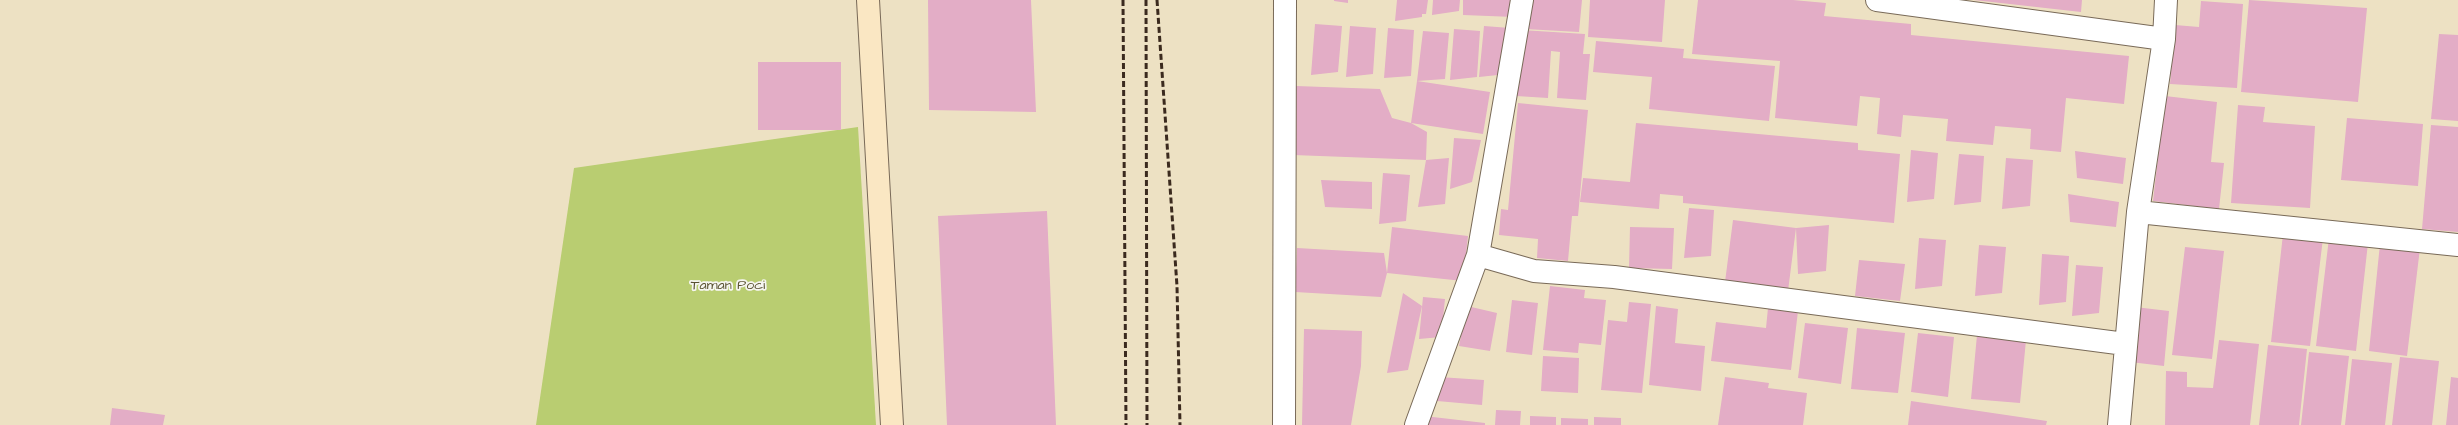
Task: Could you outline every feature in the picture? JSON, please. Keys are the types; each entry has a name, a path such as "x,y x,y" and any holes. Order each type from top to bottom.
{"street":[{"path":"868,0 892,425"},
{"path":"1284,425 1286,0"},
{"path":"1416,425 1478,255 1522,0"},
{"path":"1878,0 2164,39"},
{"path":"2119,425 2125,344 2138,212 2164,39 2166,0"},
{"path":"2138,212 2458,245"},
{"path":"1478,255 1534,271 1614,277 2125,344"}],"green space":[{"name":"Taman Poci","path":"858,127 876,425 536,425 574,168"}],"building":[{"path":"928,0 1031,0 1036,112 929,110"},
{"path":"1348,0 1348,3 1334,1"},
{"path":"1397,0 1428,0 1426,14 1422,14 1422,17 1395,21"},
{"path":"1433,0 1460,0 1459,11 1432,15"},
{"path":"1463,0 1511,0 1514,17 1463,15"},
{"path":"1527,0 1582,0 1579,32 1525,29"},
{"path":"1590,0 1665,0 1662,42 1588,37"},
{"path":"1698,0 1793,0 1826,3 1824,16 1911,24 1911,35 2129,56 2124,104 2066,98 2061,152 2030,149 2031,129 1995,126 1993,145 1946,141 1948,119 1903,115 1901,137 1877,134 1880,98 1860,96 1857,126 1775,118 1780,61 1692,54"},
{"path":"1974,0 2082,0 2081,12"},
{"path":"2249,0 2367,8 2358,102 2241,92"},
{"path":"2201,1 2243,4 2237,88 2170,84 2175,25 2199,27"},
{"path":"1315,24 1342,26 1338,72 1311,75"},
{"path":"1350,26 1376,28 1373,74 1346,77"},
{"path":"1484,26 1510,28 1507,74 1479,77"},
{"path":"1388,28 1414,30 1411,76 1384,78"},
{"path":"1454,29 1480,31 1477,77 1450,80"},
{"path":"1521,30 1585,34 1583,54 1590,54 1586,100 1557,98 1560,52 1551,51 1548,98 1516,96"},
{"path":"1423,31 1449,33 1445,79 1417,81"},
{"path":"2439,34 2458,35 2458,121 2431,119"},
{"path":"1596,41 1684,49 1683,58 1775,66 1769,121 1649,109 1652,77 1593,72"},
{"path":"758,62 841,62 841,130 758,130"},
{"path":"1417,81 1490,92 1483,134 1411,123"},
{"path":"1296,86 1380,89 1392,118 1411,123 1427,132 1426,160 1293,155"},
{"path":"2165,96 2217,102 2211,162 2224,163 2219,209 2153,201"},
{"path":"1518,103 1588,110 1578,216 1572,216 1568,261 1537,258 1538,239 1499,235 1501,209 1508,210"},
{"path":"2238,105 2265,107 2263,122 2315,126 2310,208 2231,203"},
{"path":"2347,118 2423,124 2418,186 2341,180"},
{"path":"1636,123 1858,143 1858,150 1900,154 1894,223 1683,203 1683,196 1660,194 1659,209 1580,202 1583,178 1630,182"},
{"path":"2431,125 2458,127 2458,232 2422,229"},
{"path":"1454,138 1481,140 1472,182 1450,189"},
{"path":"1911,150 1938,153 1934,199 1907,202"},
{"path":"2075,151 2126,158 2123,184 2077,178"},
{"path":"1959,154 1984,156 1981,202 1954,205"},
{"path":"1449,158 1445,204 1418,207 1426,160"},
{"path":"2006,158 2033,160 2030,206 2002,209"},
{"path":"1383,173 1410,175 1406,221 1379,224"},
{"path":"1321,180 1372,182 1372,209 1325,207"},
{"path":"2068,194 2119,202 2116,227 2070,222"},
{"path":"1689,208 1714,210 1711,256 1684,258"},
{"path":"1047,211 1056,425 947,425 938,216"},
{"path":"1733,220 1796,228 1788,291 1725,282"},
{"path":"1829,225 1826,271 1798,274 1796,228"},
{"path":"1392,227 1468,236 1463,281 1387,273"},
{"path":"1630,227 1674,228 1672,269 1629,268"},
{"path":"2283,234 2323,238 2310,346 2271,342"},
{"path":"1919,238 1946,240 1942,286 1915,289"},
{"path":"2329,238 2368,243 2356,351 2316,346"},
{"path":"2380,244 2420,248 2407,356 2369,351"},
{"path":"1979,245 2006,247 2002,293 1975,296"},
{"path":"2185,247 2224,251 2212,359 2172,355"},
{"path":"1297,248 1384,253 1387,273 1381,297 1295,292"},
{"path":"2042,254 2069,256 2066,302 2039,305"},
{"path":"1859,260 1905,264 1900,301 1855,296"},
{"path":"2076,265 2103,267 2099,313 2072,316"},
{"path":"1550,286 1585,290 1584,298 1606,300 1601,345 1579,343 1578,353 1543,350"},
{"path":"1403,293 1422,306 1408,370 1387,373"},
{"path":"1423,297 1445,299 1441,337 1419,339"},
{"path":"1512,300 1538,303 1532,355 1506,352"},
{"path":"1629,302 1651,304 1642,393 1601,390 1608,320 1627,322"},
{"path":"1467,306 1497,313 1490,351 1459,346"},
{"path":"1656,306 1678,309 1675,343 1705,346 1701,391 1649,385"},
{"path":"2135,307 2169,311 2164,366 2130,362"},
{"path":"1768,308 1798,311 1791,370 1711,361 1716,322 1766,328"},
{"path":"1805,323 1848,328 1841,384 1798,378"},
{"path":"1857,328 1905,333 1898,393 1851,389"},
{"path":"1304,329 1362,331 1361,366 1351,425 1302,425"},
{"path":"1918,333 1954,337 1948,397 1911,392"},
{"path":"1977,335 2026,340 2020,403 1971,399"},
{"path":"2219,340 2259,344 2250,425 2165,425 2166,371 2187,372 2187,387 2213,388"},
{"path":"2268,345 2307,349 2299,425 2259,425"},
{"path":"2309,352 2349,356 2341,425 2301,425"},
{"path":"1543,356 1579,358 1578,393 1541,391"},
{"path":"2400,357 2439,361 2432,425 2392,425"},
{"path":"2352,359 2392,363 2385,425 2345,425"},
{"path":"1439,377 1484,380 1482,405 1437,401"},
{"path":"1725,377 1769,383 1768,388 1807,393 1803,425 1718,425"},
{"path":"2451,377 2458,378 2458,425 2446,425"},
{"path":"1911,401 2047,421 2046,425 1908,425"},
{"path":"112,408 165,415 163,425 110,425"},
{"path":"1496,410 1521,411 1520,425 1495,425"},
{"path":"1424,416 1485,423 1485,425 1423,425"},
{"path":"1530,416 1556,417 1556,425 1530,425"},
{"path":"1594,417 1621,418 1621,425 1594,425"},
{"path":"1561,418 1588,419 1588,425 1561,425"}],"railway":[{"path":"1123,0 1126,425"},
{"path":"1146,0 1147,425"},
{"path":"1157,0 1177,286 1180,425"}]}
